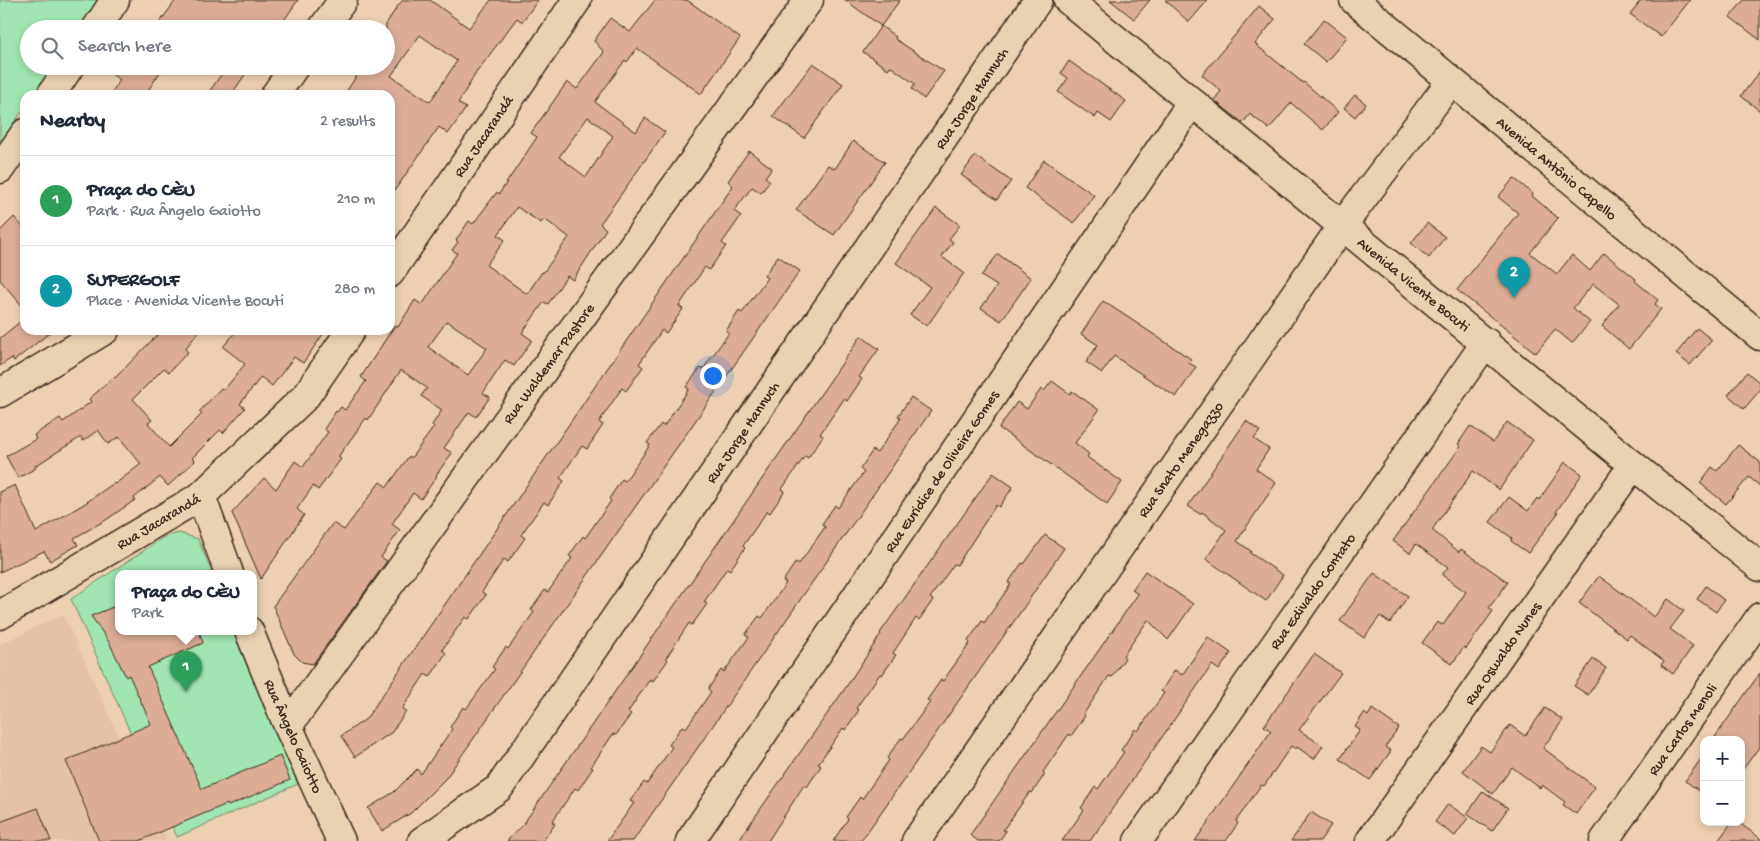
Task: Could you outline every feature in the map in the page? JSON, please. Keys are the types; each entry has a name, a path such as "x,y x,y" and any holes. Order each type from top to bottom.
{"street":[{"path":"102,20 115,0"},
{"path":"328,20 342,0"},
{"name":"Rua Jacarandá","path":"395,265 577,0"},
{"name":"Rua Waldemar Pastore","path":"288,726 809,0"},
{"name":"Rua Jorge Hannuch","path":"422,841 499,788 1038,0"},
{"name":"Avenida Vicente Bocuti","path":"1068,0 1486,342 1633,465 1760,567"},
{"name":"Avenida Antônio Capello","path":"1354,0 1760,336"},
{"path":"53,90 64,75"},
{"path":"279,90 289,75"},
{"name":"Rua Snato Menegazzo","path":"916,841 1342,226 1451,81"},
{"name":"Rua Euridice de Oliveira Gomes","path":"690,841 1192,102"},
{"path":"0,169 20,140"},
{"path":"0,393 97,335"},
{"name":"Rua Jacarandá","path":"0,615 201,496 305,396 348,335"},
{"name":"Rua Edivaldo Contato","path":"1138,841 1486,342"},
{"name":"Rua Oswaldo Nunes","path":"1370,841 1633,465"},
{"path":"201,496 228,570"},
{"name":"Rua Carlos Menoli","path":"1604,841 1760,617"},
{"name":"Rua Ângelo Gaiotto","path":"252,635 288,726 341,841"}],"shaded area":[{"path":"63,614 167,841 0,841 0,644"}],"green space":[{"path":"0,0 106,0 91,20 20,20 20,75 49,75 39,90 20,90 20,115 0,142"},
{"path":"179,533 198,539 211,570 115,570 115,635 237,635 298,784 177,837 71,599 164,537"}],"building":[{"path":"176,0 298,0 284,20 162,20"},
{"path":"403,0 430,0 469,28 491,0 538,0 522,22 517,18 476,73 458,103 466,108 448,134 439,127 395,190 395,90 347,90 357,75 392,75 430,102 457,61 420,35 395,70 395,20 389,20"},
{"path":"655,0 687,0 740,38 701,94 637,48 627,62 625,60 595,102 636,132 645,118 665,132 600,224 606,229 573,280 567,276 548,304 544,302 522,333 532,340 514,366 505,360 483,393 490,397 476,417 469,412 444,448 452,453 437,476 421,499 413,493 392,524 400,530 381,557 387,561 313,664 302,662 294,654 273,606 333,523 344,530 380,482 387,487 409,456 411,458 434,427 432,425 442,410 421,396 427,388 401,370 368,420 366,418 338,457 341,459 318,490 313,486 297,509 304,515 261,579 232,513 264,478 276,489 295,461 303,467 328,432 324,429 336,411 341,407 345,410 366,381 361,377 388,335 395,335 395,325 398,327 415,300 422,305 457,253 452,250 458,242 456,240 469,221 473,224 497,192 499,194 537,137 531,133 567,82 577,89 604,52 594,41 610,18 630,32","holes":["588,117 613,136 586,177 559,157","517,207 541,223 544,219 569,237 527,294 486,265 505,240 498,235","447,321 487,348 468,375 428,347"]},
{"path":"845,0 900,0 881,26"},
{"path":"1110,0 1150,0 1134,19"},
{"path":"1165,0 1208,0 1189,22"},
{"path":"1641,0 1690,0 1661,37 1630,14"},
{"path":"1744,0 1760,0 1760,40 1730,17"},
{"path":"1259,6 1275,19 1255,44 1304,82 1338,112 1323,130 1291,103 1269,129 1250,114 1243,123 1214,100 1221,91 1202,75"},
{"path":"1324,19 1347,37 1326,62 1304,44"},
{"path":"881,26 896,37 895,39 944,71 924,99 912,89 915,84 890,66 888,69 863,52"},
{"path":"1069,61 1126,101 1111,122 1098,113 1095,118 1058,92 1068,78 1061,73"},
{"path":"813,63 843,84 804,138 773,116"},
{"path":"1760,71 1760,111 1741,96"},
{"path":"113,75 158,75 148,90 113,90 120,80"},
{"path":"221,75 245,75 234,90 210,90"},
{"path":"1355,95 1366,104 1355,117 1344,108"},
{"path":"853,141 885,162 834,235 796,210 828,165 835,169"},
{"path":"749,151 772,168 765,177 770,181 761,193 752,187 734,211 741,216 722,243 726,246 709,270 705,267 679,306 683,309 666,333 662,330 639,364 643,367 626,391 622,388 599,422 603,425 587,449 582,446 560,478 564,481 548,505 544,502 521,535 525,538 508,562 504,559 482,592 486,595 469,619 465,617 442,650 446,653 430,677 425,674 402,709 406,711 392,732 355,757 341,736 366,719 733,186 728,181"},
{"path":"975,156 1011,181 997,200 961,175"},
{"path":"1044,160 1094,195 1074,223 1025,188"},
{"path":"1514,178 1558,218 1530,253 1557,274 1572,255 1590,271 1604,253 1658,300 1655,304 1661,309 1629,349 1602,326 1619,304 1593,284 1573,308 1590,322 1572,343 1555,329 1536,353 1457,290 1518,213 1498,197"},
{"path":"936,208 960,225 949,239 953,242 942,257 964,273 927,326 910,315 930,287 896,263"},
{"path":"14,217 20,224 20,303 0,280 0,231"},
{"path":"1427,223 1445,237 1429,258 1411,243"},
{"path":"998,254 1031,278 1001,321 981,308 997,286 981,276"},
{"path":"778,256 800,271 446,778 411,813 382,831 368,808 394,792 417,769 421,774 452,729 450,727 463,707 466,709 495,669 492,667 506,647 508,649 534,612 531,610 545,590 548,592 572,558 569,556 583,536 585,538 611,501 609,499 622,479 625,481 650,445 647,443 661,424 664,426 689,389 686,387 700,368 703,369 729,333 726,331 739,311 742,313 767,278 764,276"},
{"path":"1103,301 1191,359 1189,363 1196,367 1176,397 1114,356 1102,373 1086,362 1098,345 1081,334"},
{"path":"20,322 20,335 47,335 14,361 12,358 0,366 0,338"},
{"path":"1697,328 1712,340 1690,365 1676,354"},
{"path":"157,335 196,335 185,349 188,352 169,372 164,368 133,399 152,420 148,423 169,447 202,414 199,412 221,388 224,390 245,364 223,347 233,335 323,335 303,363 294,357 272,386 261,377 240,404 245,408 223,433 220,430 192,458 195,461 168,486 160,477 134,498 135,500 106,520 74,538 78,545 50,561 44,551 0,572 0,492 15,485 36,532 115,484 141,464 119,437 108,444 98,430 83,441 81,437 18,478 6,456 36,439 34,435 60,418 63,422 91,402 89,399 115,378"},
{"path":"861,336 879,349 859,377 862,379 847,401 844,399 820,434 823,436 808,458 805,456 782,489 785,491 770,513 767,511 743,546 745,548 730,570 727,568 704,602 707,604 692,625 689,623 666,658 668,660 653,681 650,679 628,712 631,714 616,735 613,734 578,790 575,788 552,822 555,824 543,841 507,841 524,823"},
{"path":"1747,372 1760,383 1760,390 1744,409 1728,395"},
{"path":"1052,381 1070,394 1072,391 1099,410 1075,443 1089,454 1087,457 1122,482 1107,504 999,428 1017,402 1027,409 1041,389 1044,391"},
{"path":"911,397 931,411 633,841 607,841 634,803 630,801 644,782 647,784 672,747 669,745 682,726 686,728 711,692 708,689 721,670 724,672 749,637 745,635 759,616 762,618 786,583 783,581 796,562 799,564 825,527 822,524 835,505 838,508 864,472 860,469 873,450 877,453 901,418 898,416"},
{"path":"1246,421 1260,431 1254,439 1269,449 1256,469 1276,483 1237,541 1251,551 1250,553 1283,575 1266,601 1206,559 1226,530 1202,512 1200,514 1188,506"},
{"path":"1507,422 1533,440 1499,490 1473,471 1432,530 1459,552 1461,549 1508,582 1489,608 1493,611 1466,649 1464,647 1452,664 1422,643 1437,622 1443,625 1466,592 1442,575 1448,567 1416,544 1410,553 1393,541 1461,446 1458,444 1470,426 1493,442"},
{"path":"1738,445 1760,462 1760,486 1749,477 1726,504 1700,483 1712,467 1717,471"},
{"path":"1565,462 1582,474 1556,512 1558,513 1528,553 1511,541 1512,538 1490,522 1509,497 1528,511 1537,498 1539,500"},
{"path":"993,473 1013,487 999,507 996,505 957,565 954,564 930,598 933,600 919,620 916,618 893,653 896,655 856,708 859,710 845,730 843,728 818,764 821,766 807,787 804,785 768,841 738,841 844,690 880,633"},
{"path":"1045,535 1064,548 1024,607 861,841 833,841 848,819 846,817 860,797 862,799 889,760 887,758 930,702 927,700 941,680 943,681 970,643 968,641 982,621 984,623 1011,584 1008,583"},
{"path":"1145,571 1193,604 1168,640 1148,620 1123,656 1125,658 1112,677 1109,676 1083,715 1085,716 1071,736 1069,734 1043,772 1045,774 1032,793 1030,792 1003,830 1006,831 999,841 978,841 970,835 1138,594 1132,590"},
{"path":"1374,573 1408,596 1390,623 1380,616 1364,638 1340,621"},
{"path":"1599,576 1654,617 1668,599 1684,611 1670,629 1693,646 1673,674 1661,665 1664,661 1630,635 1627,639 1579,603"},
{"path":"1706,586 1724,600 1716,612 1697,599"},
{"path":"115,606 115,635 200,635 203,643 148,667 202,789 280,756 290,780 139,841 99,841 66,761 151,724 129,675 126,677 109,642 91,616"},
{"path":"1208,637 1231,653 1219,670 1212,665 1090,841 1062,841 1084,810 1081,808 1095,787 1098,789 1124,752 1121,750 1135,729 1138,731 1164,693 1161,691 1175,670 1182,675"},
{"path":"1314,654 1341,673 1299,730 1323,746 1314,759 1297,747 1296,749 1291,746 1264,786 1261,785 1236,821 1238,823 1226,841 1195,841 1271,731 1264,726"},
{"path":"1593,659 1606,668 1588,695 1574,686"},
{"path":"1760,673 1760,746 1745,767 1745,736 1716,736"},
{"path":"1545,708 1563,720 1543,748 1595,787 1576,814 1563,805 1565,802 1542,785 1540,788 1512,767 1493,794 1463,771 1481,746 1490,752 1510,725 1525,736"},
{"path":"1372,709 1399,728 1385,747 1391,751 1370,780 1340,759 1360,730 1355,727 1364,713 1368,716"},
{"path":"1700,760 1700,791 1685,781"},
{"path":"1483,791 1508,808 1492,831 1467,814"},
{"path":"1448,804 1468,818 1455,836 1435,822"},
{"path":"38,808 51,841 0,841 0,822"},
{"path":"1311,812 1331,825 1320,841 1291,841"},
{"path":"1729,826 1744,826 1760,838 1760,841 1718,841"}],"place":[{"name":"SUPERGOLF","path":"1514,298"},
{"name":"Praça do CÈU","path":"186,692"}]}
